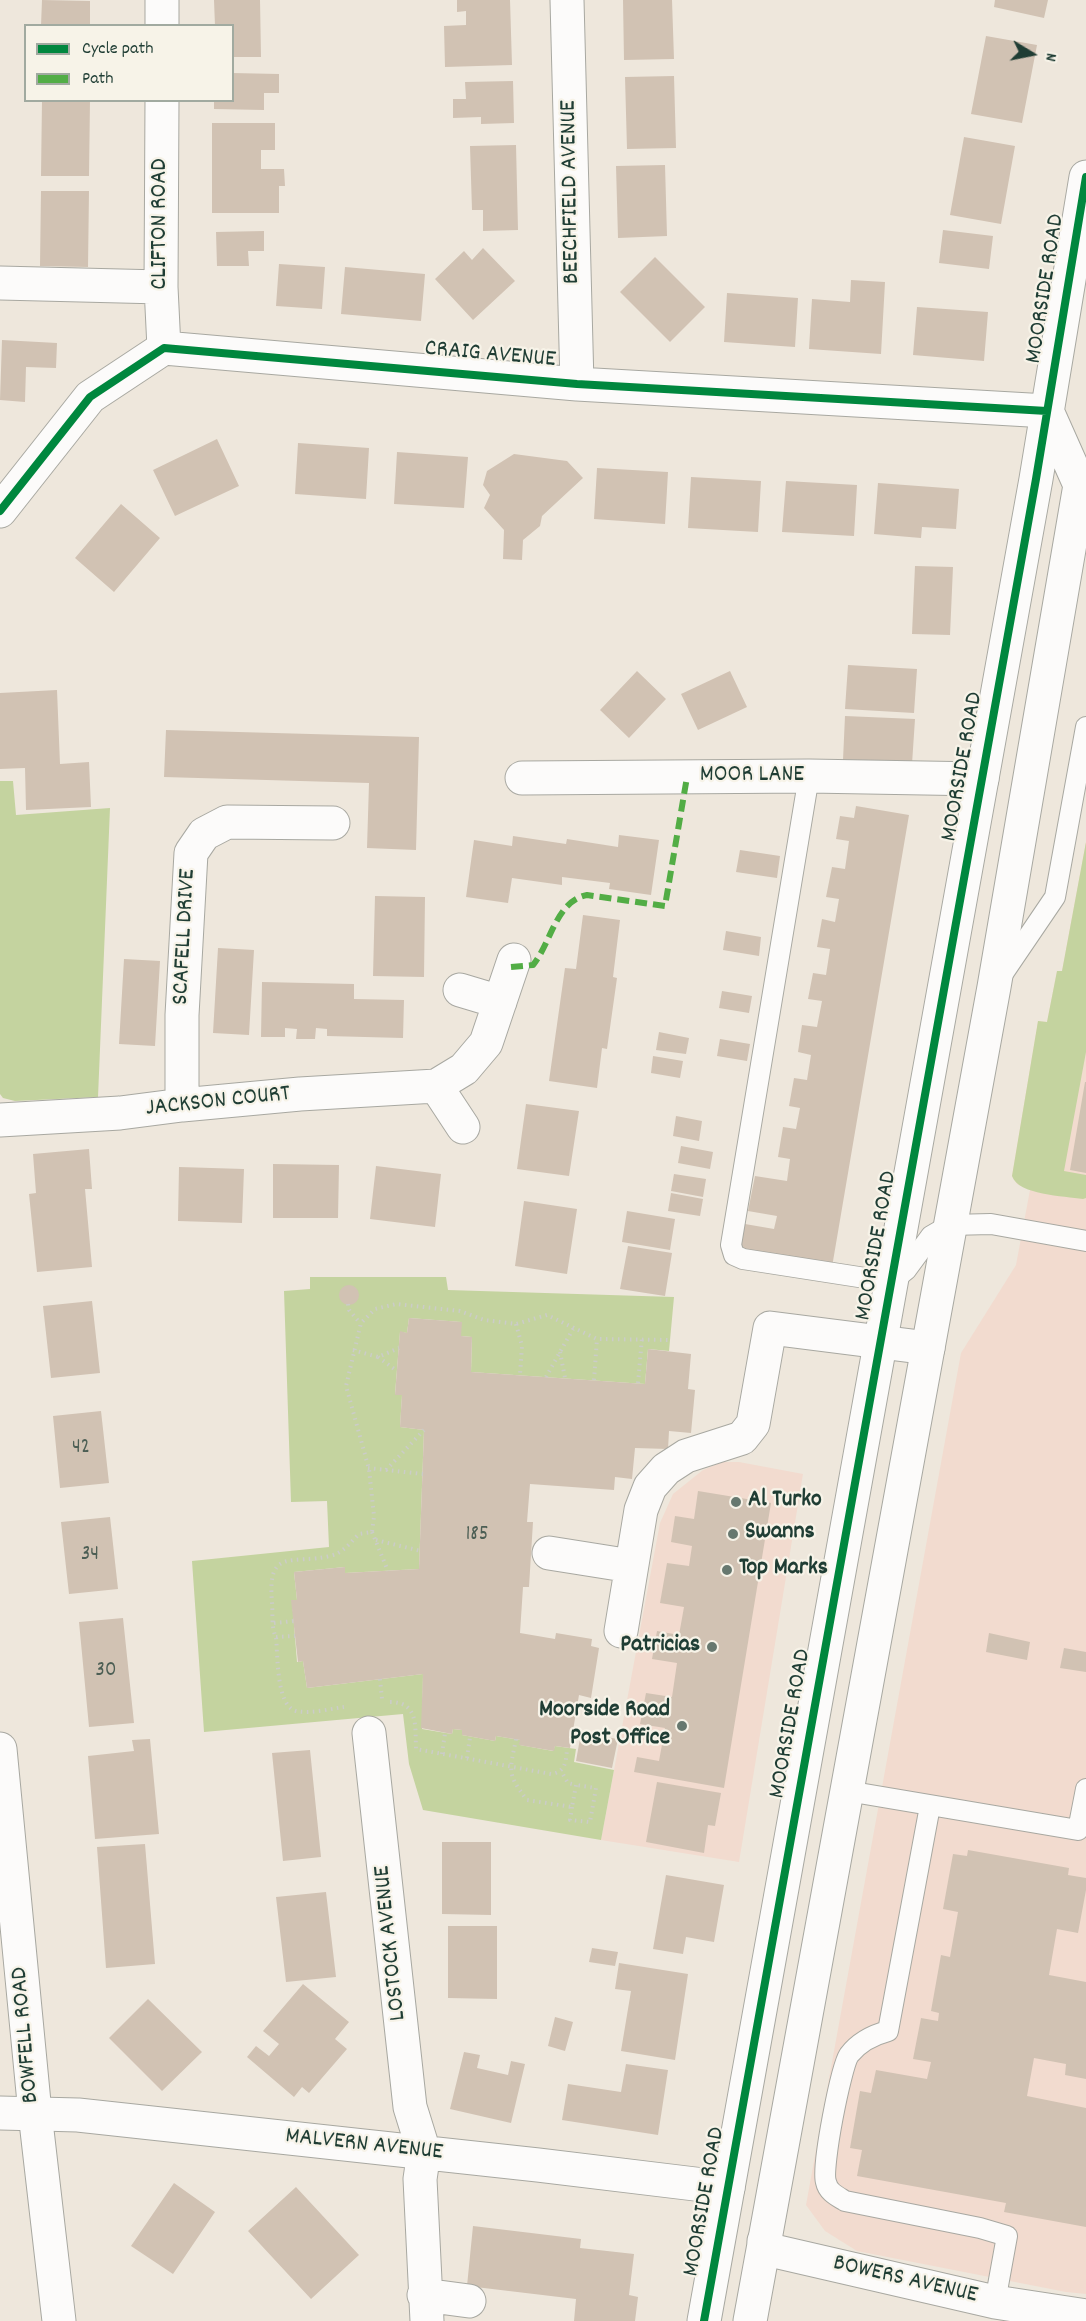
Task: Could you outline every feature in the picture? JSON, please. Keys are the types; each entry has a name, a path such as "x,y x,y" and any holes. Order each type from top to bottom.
{"street":[{"path":"162,0 162,24"},
{"name":"BEECHFIELD AVENUE","path":"567,0 577,384"},
{"name":"CLIFTON ROAD","path":"162,102 161,287 164,348"},
{"name":"MOORSIDE ROAD","path":"704,2321 982,778 1086,177"},
{"path":"0,283 161,287"},
{"path":"0,512 90,397 164,348"},
{"name":"CRAIG AVENUE","path":"164,348 577,384 1047,411"},
{"path":"750,2321 994,987 1083,485 1047,411"},
{"name":"MOOR LANE","path":"522,778 809,776 1000,778 1029,783"},
{"name":"SCAFELL DRIVE","path":"182,1105 182,1015 191,853 204,834 227,822 333,823"},
{"name":"JACKSON COURT","path":"0,1119 120,1113 300,1094 436,1086 464,1069 486,1043 514,960"},
{"path":"460,990 500,1002"},
{"path":"436,1086 463,1126"},
{"path":"621,1631 641,1510 650,1487 666,1469 686,1456 742,1438 753,1424 770,1328 928,1348"},
{"path":"549,1553 632,1566"},
{"name":"LOSTOCK AVENUE","path":"369,1732 410,2107 424,2152"},
{"name":"BOWFELL ROAD","path":"0,1749 34,2113 59,2321"},
{"name":"MALVERN AVENUE","path":"0,2112 78,2115 424,2152 728,2188"},
{"path":"736,2146 780,2154"},
{"path":"424,2152 420,2179 426,2308 469,2301"},
{"name":"BOWERS AVENUE","path":"722,2223 747,2228 774,2251 995,2302 1086,2316"}],"lane":[{"path":"994,987 1055,897 1086,727"},
{"path":"809,776 731,1245 734,1255 743,1259 891,1282 906,1270 931,1236 950,1225 991,1224 1086,1241"},
{"path":"847,1791 1078,1830 1086,1789"},
{"path":"930,1806 888,2031 864,2041 849,2056 840,2079 825,2166 826,2182 833,2194 845,2201 980,2228 1007,2236 995,2302"}],"path":[{"path":"348,1304 352,1315 361,1323"},
{"path":"388,1571 372,1532 374,1516 368,1468 346,1386 361,1323 375,1309 396,1304 460,1311 484,1320 516,1324 548,1315 597,1339 670,1340"},
{"path":"516,1324 522,1346 520,1376"},
{"path":"546,1377 573,1329"},
{"path":"638,1383 642,1338"},
{"path":"594,1380 597,1339"},
{"path":"378,1357 399,1348"},
{"path":"353,1350 378,1357 397,1371"},
{"path":"560,1351 565,1378"},
{"path":"386,1470 424,1430"},
{"path":"368,1468 423,1474"},
{"path":"349,1707 304,1712 294,1711 286,1705 282,1695 276,1638 272,1630 274,1623 270,1581 277,1566 293,1560 331,1556 343,1551 359,1534 372,1532"},
{"path":"376,1540 421,1551"},
{"path":"274,1623 294,1621"},
{"path":"276,1638 295,1636"},
{"path":"380,1679 383,1702 402,1703 408,1706 412,1713 417,1749 551,1774 561,1771 565,1763 567,1748"},
{"path":"442,1754 445,1733"},
{"path":"467,1758 470,1737"},
{"path":"516,1739 511,1767 512,1780 527,1800 572,1808"},
{"path":"561,1771 568,1783 596,1788 590,1822 570,1820 576,1785"}],"shaded area":[{"path":"1086,842 1086,2294 857,2251 825,2231 806,2205 961,1353 1016,1265 1030,1190 1017,1184 1012,1176 1038,1021 1047,1022 1057,971 1062,971"},
{"path":"722,1462 739,1462 803,1474 739,1862 601,1840 660,1523 673,1494 703,1470"}],"green space":[{"path":"0,781 13,781 16,815 110,808 98,1097 15,1101 3,1098 0,1094"},
{"path":"1086,842 1086,1052 1064,1171 1086,1175 1086,1198 1083,1199 1032,1191 1016,1182 1012,1176 1038,1021 1047,1022 1057,971 1062,971"},
{"path":"310,1277 446,1277 448,1290 674,1297 669,1351 648,1349 645,1384 471,1372 472,1337 461,1336 461,1322 409,1318 407,1333 400,1332 395,1394 402,1395 400,1427 424,1430 419,1569 345,1573 345,1567 294,1572 297,1600 292,1600 297,1662 303,1661 307,1688 423,1674 422,1729 452,1734 453,1729 462,1730 462,1735 495,1741 496,1736 520,1740 520,1745 553,1751 555,1746 576,1749 574,1762 614,1770 601,1840 423,1810 409,1764 403,1714 204,1732 192,1561 329,1547 327,1501 291,1502 284,1291 310,1289"}],"building":[{"path":"42,0 90,1 90,24 41,24"},
{"path":"214,0 260,0 261,57 234,57 234,24 215,24"},
{"path":"457,0 510,0 512,65 445,67 444,26 466,25 466,11 457,12"},
{"path":"623,0 672,0 674,59 624,60"},
{"path":"995,0 1048,0 1044,18 994,7"},
{"path":"986,36 1037,45 1022,123 971,114"},
{"path":"234,73 279,74 279,93 264,93 264,110 214,109 214,102 234,102"},
{"path":"674,76 676,148 627,149 625,77"},
{"path":"513,81 514,123 481,124 481,117 453,118 453,99 466,99 465,82"},
{"path":"42,102 90,102 89,176 41,176"},
{"path":"212,123 275,123 275,150 261,150 261,169 284,169 285,186 279,186 279,213 212,213"},
{"path":"964,137 1015,146 1001,224 950,215"},
{"path":"516,145 518,230 483,231 483,210 472,210 470,146"},
{"path":"665,165 667,236 618,238 616,166"},
{"path":"41,191 89,191 88,267 40,266"},
{"path":"943,230 993,236 989,269 939,263"},
{"path":"264,231 264,251 248,251 249,266 217,266 216,232"},
{"path":"483,248 515,281 473,320 435,279 464,251 472,260"},
{"path":"655,257 705,307 670,342 620,292"},
{"path":"279,264 325,267 322,309 276,306"},
{"path":"345,267 425,274 421,321 341,314"},
{"path":"851,280 885,282 881,354 809,349 812,299 850,302"},
{"path":"727,293 798,298 795,347 724,342"},
{"path":"917,307 988,312 984,361 913,355"},
{"path":"2,340 57,343 56,368 26,367 25,402 0,400"},
{"path":"217,439 239,486 175,516 153,470"},
{"path":"298,443 369,448 366,499 295,494"},
{"path":"397,452 468,457 464,508 394,504"},
{"path":"514,454 567,461 583,478 542,516 540,526 523,540 522,560 503,559 504,530 484,508 490,495 483,485 487,471"},
{"path":"597,468 668,472 665,524 594,519"},
{"path":"691,477 761,481 758,532 688,528"},
{"path":"786,481 857,485 854,536 782,532"},
{"path":"878,483 959,489 956,529 922,527 921,538 874,534"},
{"path":"121,504 160,538 114,592 75,558"},
{"path":"915,566 953,567 950,635 912,634"},
{"path":"848,665 917,669 914,713 845,709"},
{"path":"637,671 666,699 629,738 600,710"},
{"path":"730,671 747,707 698,730 681,694"},
{"path":"57,690 60,764 89,762 91,807 26,810 25,768 0,769 0,693"},
{"path":"845,716 915,719 912,764 843,760"},
{"path":"166,730 419,737 416,850 367,848 369,783 164,777"},
{"path":"856,806 909,815 832,1267 740,1251 745,1224 774,1229 777,1216 748,1211 755,1176 787,1181 790,1159 778,1157 783,1127 796,1129 800,1108 789,1106 794,1078 807,1080 811,1055 798,1052 802,1025 817,1027 822,1001 808,999 813,973 826,975 830,949 817,947 822,919 835,922 839,899 826,897 832,867 845,869 849,841 836,839 840,816 854,818"},
{"path":"619,835 659,840 651,895 609,889 610,883 562,877 562,885 512,878 508,903 466,897 474,840 512,846 513,836 566,844 567,839 618,847"},
{"path":"740,850 780,856 777,878 736,872"},
{"path":"375,896 425,897 424,977 373,976"},
{"path":"583,915 620,920 613,977 617,978 607,1049 602,1048 597,1088 549,1081 565,968 576,969"},
{"path":"726,931 761,937 759,956 723,950"},
{"path":"218,948 254,950 249,1035 213,1033"},
{"path":"124,959 160,961 155,1046 119,1044"},
{"path":"262,982 354,984 354,999 404,1000 403,1038 327,1036 327,1029 316,1028 315,1039 296,1039 297,1029 285,1028 285,1037 261,1037"},
{"path":"722,991 752,996 749,1013 719,1008"},
{"path":"659,1032 689,1038 686,1054 656,1050"},
{"path":"720,1039 750,1044 747,1061 717,1056"},
{"path":"653,1056 683,1061 680,1078 651,1073"},
{"path":"1086,1082 1086,1173 1070,1170"},
{"path":"526,1104 579,1111 569,1176 517,1169"},
{"path":"676,1116 702,1121 699,1141 673,1136"},
{"path":"681,1146 713,1152 710,1169 678,1163"},
{"path":"89,1149 92,1189 85,1189 92,1267 37,1272 29,1194 36,1193 33,1154"},
{"path":"273,1164 339,1165 338,1218 273,1218"},
{"path":"376,1166 441,1174 435,1227 370,1219"},
{"path":"179,1167 244,1169 242,1223 178,1221"},
{"path":"674,1174 706,1179 703,1197 671,1191"},
{"path":"671,1193 703,1199 700,1216 668,1211"},
{"path":"524,1201 577,1209 567,1274 515,1266"},
{"path":"627,1211 675,1219 670,1250 622,1242"},
{"path":"628,1246 672,1253 665,1296 620,1289"},
{"path":"349,1285 356,1288 359,1295 356,1302 349,1305 342,1302 339,1295 342,1288"},
{"path":"92,1301 100,1373 51,1378 43,1306"},
{"path":"409,1318 462,1322 461,1336 472,1337 471,1372 645,1384 648,1349 691,1354 688,1389 695,1390 691,1433 669,1431 668,1449 635,1448 632,1479 615,1477 614,1490 530,1484 527,1522 533,1522 529,1587 523,1587 520,1633 555,1639 556,1633 592,1639 591,1646 599,1648 591,1698 579,1695 570,1748 555,1746 554,1751 519,1745 520,1740 496,1736 495,1741 462,1735 462,1730 453,1729 452,1734 421,1728 423,1674 307,1688 303,1661 298,1662 291,1600 297,1600 294,1572 345,1567 345,1573 419,1569 424,1430 400,1427 402,1395 395,1395 400,1331 407,1333"},
{"path":"101,1411 109,1483 60,1488 53,1416"},
{"path":"698,1491 771,1503 724,1788 634,1772 637,1757 659,1761 665,1728 640,1724 646,1693 672,1697 677,1663 652,1659 657,1631 679,1635 684,1607 660,1603 667,1563 689,1566 692,1546 671,1542 675,1516 694,1519"},
{"path":"110,1517 118,1589 69,1594 61,1522"},
{"path":"123,1618 134,1723 89,1727 79,1622"},
{"path":"989,1633 1030,1642 1027,1660 986,1652"},
{"path":"1064,1648 1086,1652 1086,1672 1060,1668"},
{"path":"581,1733 618,1739 612,1768 576,1761"},
{"path":"150,1739 159,1834 95,1839 88,1756 134,1751 132,1740"},
{"path":"310,1750 321,1857 283,1861 272,1753"},
{"path":"657,1782 721,1793 715,1826 708,1825 704,1853 646,1842"},
{"path":"442,1842 491,1842 491,1915 442,1914"},
{"path":"145,1844 155,1964 106,1968 97,1847"},
{"path":"968,1850 1069,1868 1068,1875 1086,1878 1078,1933 1057,1929 1049,1975 1086,1982 1086,2079 1065,2075 1066,2064 1034,2058 1027,2096 1086,2108 1086,2227 1004,2212 1006,2203 857,2176 862,2150 850,2148 860,2091 871,2093 876,2070 927,2079 931,2062 913,2059 921,2018 938,2021 939,2013 931,2011 941,1955 950,1957 958,1912 943,1909 953,1854 967,1856"},
{"path":"666,1875 724,1885 714,1942 686,1937 683,1954 653,1949"},
{"path":"326,1892 336,1977 286,1982 276,1897"},
{"path":"448,1926 497,1926 497,1999 448,1998"},
{"path":"592,1948 618,1952 615,1966 589,1962"},
{"path":"619,1963 688,1974 675,2060 621,2051 631,1991 615,1989"},
{"path":"303,1984 349,2022 335,2039 347,2049 309,2093 302,2087 294,2097 247,2057 256,2046 269,2056 279,2044 263,2031"},
{"path":"148,1999 202,2052 162,2091 109,2038"},
{"path":"555,2017 573,2022 565,2051 548,2046"},
{"path":"464,2052 480,2055 477,2068 508,2075 511,2061 525,2064 511,2123 450,2109"},
{"path":"626,2064 668,2070 658,2135 562,2120 568,2084 621,2092"},
{"path":"174,2183 215,2212 173,2274 131,2246"},
{"path":"296,2187 359,2255 311,2299 248,2231"},
{"path":"473,2226 581,2239 580,2248 634,2254 629,2295 638,2297 635,2321 574,2321 576,2299 467,2286"}],"marked path":[{"path":"511,967 533,965 561,914 568,905 587,895 665,906 687,777"}],"cycle path":[{"path":"704,2321 1036,479 1086,177"},
{"path":"0,511 90,397 164,348 577,384 1047,411"}],"place":[{"name":"Al Turko","path":"736,1502"},
{"name":"Swanns","path":"733,1534"},
{"name":"Top Marks","path":"727,1570"},
{"name":"Patricias","path":"712,1647"},
{"name":"Moorside Road Post Office","path":"682,1726"}]}
